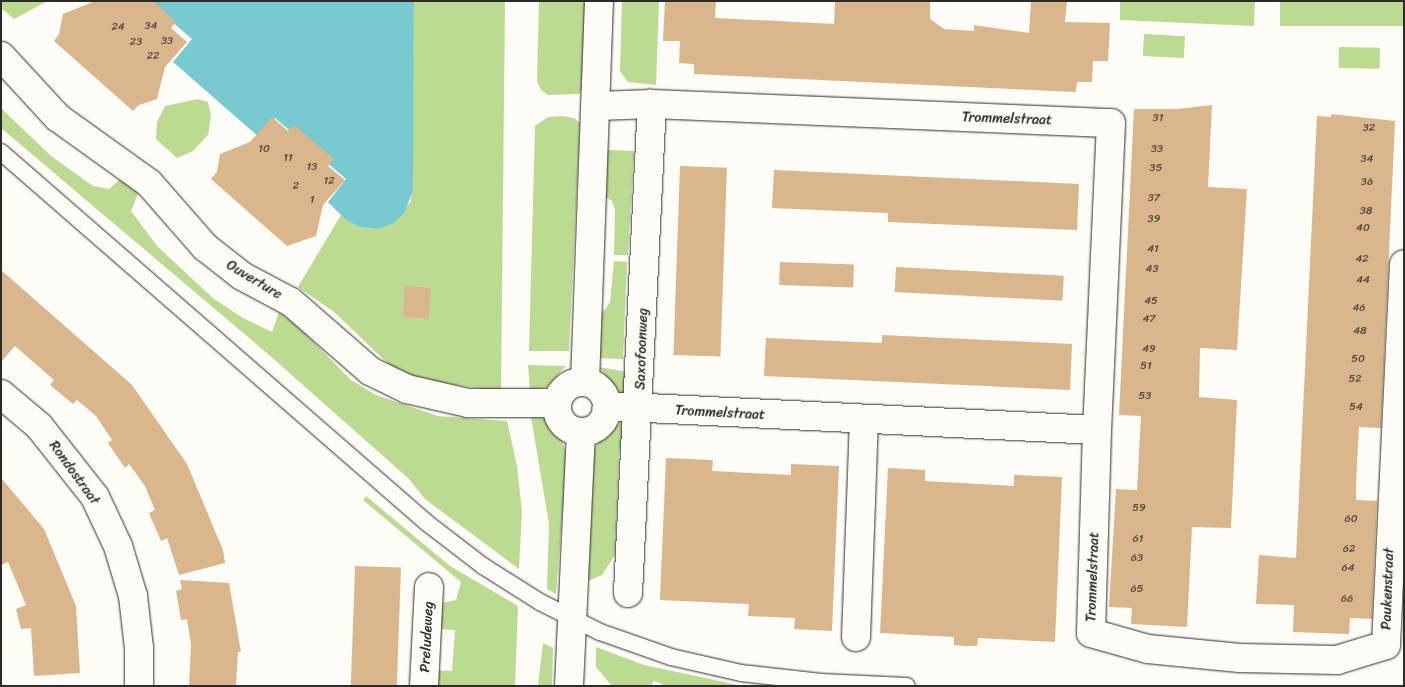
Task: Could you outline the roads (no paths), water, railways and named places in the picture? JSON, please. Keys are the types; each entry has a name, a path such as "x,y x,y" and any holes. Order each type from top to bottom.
{"street":[{"path":"585,382 598,106 599,1"},
{"name":"Ouverture","path":"1,56 57,117 149,183 205,247 242,276 291,302 370,371 407,389 468,403 522,400 557,403"},
{"name":"Trommelstraat","path":"598,106 652,104 1111,123 1097,430 1091,632 1148,649 1240,658"},
{"name":"Saxofoonweg","path":"628,593 640,408 652,104"},
{"name":"Paukenstraat","path":"1240,658 1337,660 1386,645 1399,444 1404,264"},
{"path":"585,382 600,390 607,406 602,423 593,430 581,432 570,429 560,421 557,403 566,387 585,382"},
{"name":"Rondostraat","path":"1,394 39,426 95,498 118,546 133,596 139,648 139,686"},
{"name":"Trommelstraat","path":"607,406 864,421 1097,430"},
{"path":"856,637 864,421"},
{"path":"569,686 581,432"},
{"name":"Preludeweg","path":"424,686 429,588"}],"lane":[{"path":"1,152 427,523 482,566 540,602 591,628 671,656 741,673 821,682 907,686"}],"water":[{"path":"148,1 414,1 413,190 405,212 394,223 377,229 359,227 345,219 328,202 346,179 275,118 260,138 173,62 192,39"}]}
